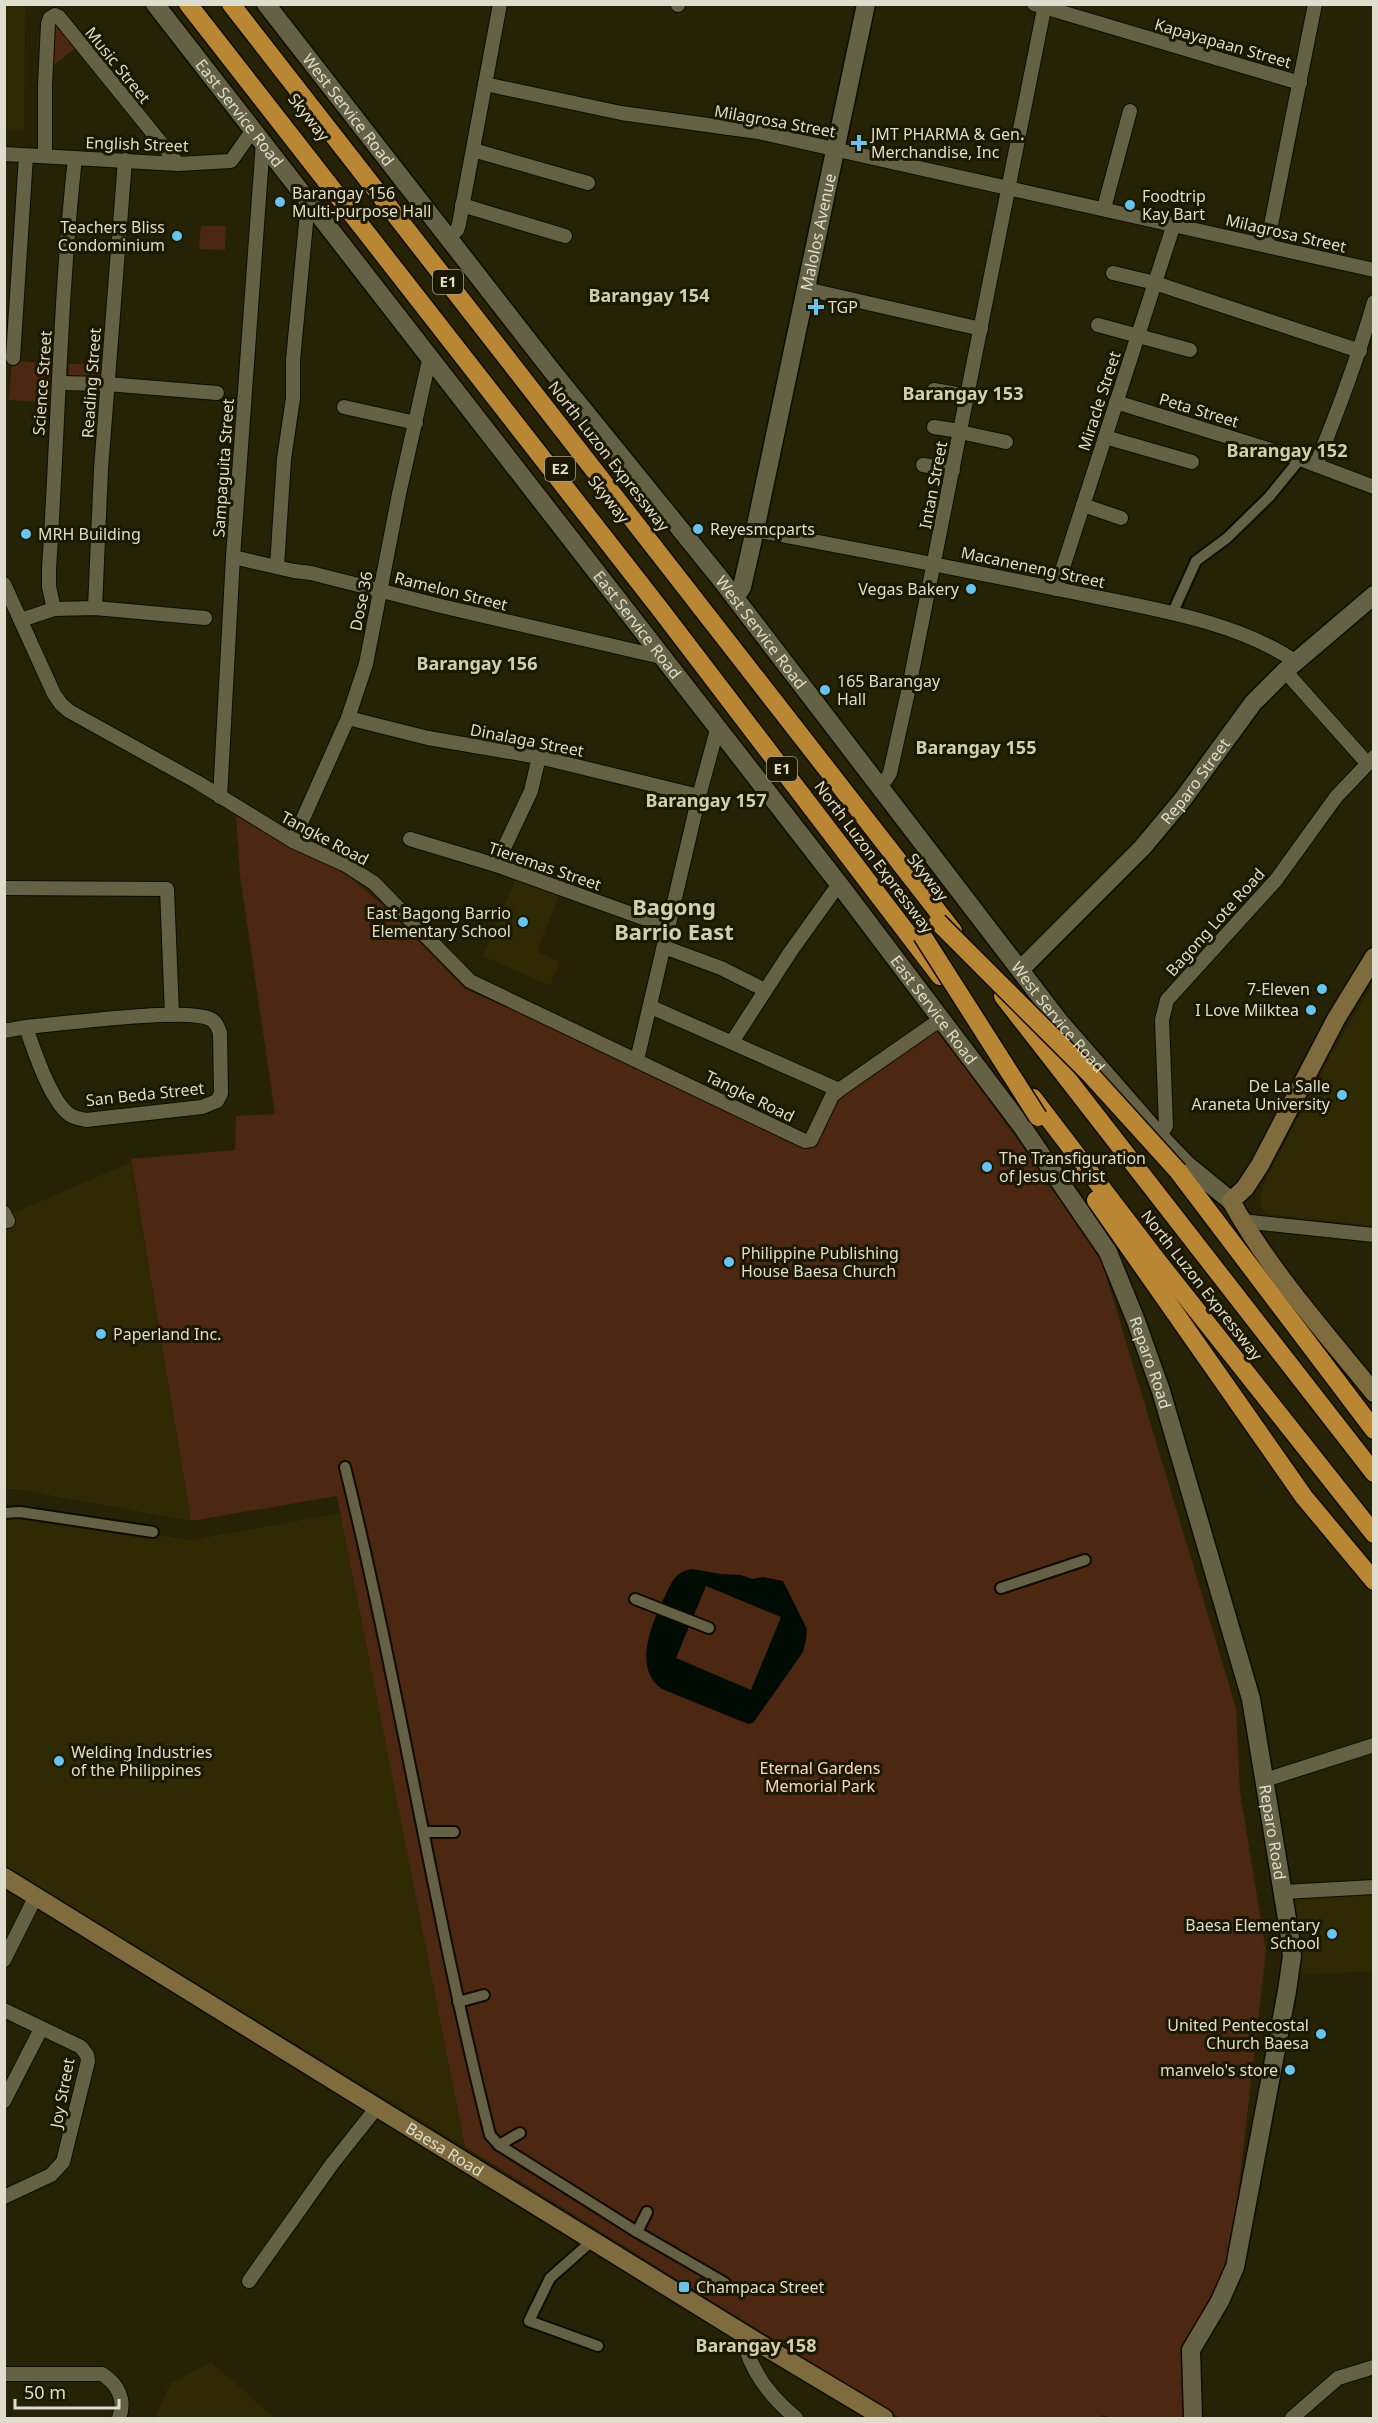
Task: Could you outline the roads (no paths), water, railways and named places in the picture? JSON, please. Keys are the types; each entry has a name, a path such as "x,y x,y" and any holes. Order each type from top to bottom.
{"highway":[{"name":"North Luzon Expressway","path":"188,4 660,609 1163,1268 1374,1534"},
{"name":"Skyway","path":"196,4 719,671 922,935 1038,1117 1304,1497 1374,1581"},
{"name":"Skyway","path":"223,4 938,922 1090,1074 1178,1171 1374,1430"},
{"name":"North Luzon Expressway","path":"231,4 1374,1473"}],"main road":[{"path":"1231,1200 1245,1188 1260,1165 1331,1028 1374,957"},
{"name":"West Service Road","path":"1231,1200 1242,1221 1281,1276 1374,1393"},
{"name":"Baesa Road","path":"4,1877 752,2339 884,2418"}],"street":[{"name":"East Service Road","path":"155,4 839,884 1022,1125 1108,1252"},
{"name":"West Service Road","path":"266,4 448,238 735,598 1104,1076 1187,1165 1231,1200"},
{"path":"448,238 457,230 500,4"},
{"name":"Malolos Avenue","path":"735,598 742,587 755,530 866,4"},
{"path":"1268,245 1315,4"},
{"name":"Kapayapaan Street","path":"1041,5 1300,83"},
{"name":"Intan Street","path":"880,786 890,773 934,563 1009,187 1041,5"},
{"name":"Music Street","path":"45,156 48,24 50,18 55,15 59,17 178,164"},
{"name":"Milagrosa Street","path":"485,84 603,110 758,132 836,148 1374,270"},
{"path":"1104,208 1130,111"},
{"name":"English Street","path":"4,154 178,164 231,161 258,136"},
{"name":"Sampaguita Street","path":"220,797 258,136"},
{"path":"473,150 588,183"},
{"path":"13,358 26,156"},
{"name":"Science Street","path":"54,609 49,587 49,569 66,244 75,158"},
{"name":"Reading Street","path":"95,608 107,384 125,160"},
{"path":"278,567 284,459 293,398 293,360 308,202"},
{"path":"462,205 565,236"},
{"name":"Miracle Street","path":"1056,589 1174,224"},
{"path":"1113,273 1155,283 1360,351"},
{"path":"806,289 981,329"},
{"path":"1316,465 1360,351 1374,302"},
{"path":"1098,325 1190,350"},
{"name":"Dose 36","path":"292,841 348,718 366,664 430,356"},
{"path":"59,383 107,384 217,393"},
{"path":"934,390 967,396"},
{"name":"Peta Street","path":"1116,402 1300,459 1374,487"},
{"path":"344,408 416,423"},
{"path":"934,427 1006,442"},
{"path":"1105,436 1192,462"},
{"path":"1172,614 1196,561 1227,538 1269,497 1300,459"},
{"path":"923,465 952,470"},
{"path":"1083,505 1121,518"},
{"name":"Macaneneng Street","path":"755,530 934,563 1172,614 1266,643 1291,666 1370,760"},
{"name":"Ramelon Street","path":"233,557 311,573 661,657"},
{"name":"Tangke Road","path":"4,584 48,682 61,704 69,711 292,841 346,865 374,883 470,981 805,1141 811,1140 832,1096 839,1089"},
{"name":"Reparo Street","path":"1020,970 1142,848 1183,799 1253,703 1291,666 1374,595"},
{"path":"21,620 54,609 95,608 206,618"},
{"name":"Dinalaga Street","path":"348,718 428,738 539,757 699,796"},
{"path":"637,1060 699,796 718,726"},
{"path":"496,865 531,790 539,757"},
{"name":"Bagong Lote Road","path":"1161,1137 1166,1126 1162,1020 1167,1000 1276,880 1336,797 1370,760"},
{"name":"Tieremas Street","path":"410,839 496,865 668,927"},
{"path":"732,1042 765,990 839,884"},
{"path":"4,888 167,888 172,1015 26,1027 4,1031"},
{"path":"664,947 721,968 765,990"},
{"path":"651,1007 839,1089 941,1019"},
{"name":"San Beda Street","path":"26,1027 40,1066 61,1107 71,1116 86,1120 202,1107 217,1101 221,1093 218,1025 212,1019 202,1016 172,1015"},
{"path":"1242,1221 1374,1234"},
{"name":"Reparo Road","path":"1108,1252 1161,1390 1251,1699 1284,1892 1292,1956 1235,2267 1220,2301 1191,2350 1193,2418"},
{"path":"345,1467 372,1575 458,2002 490,2135 499,2145 637,2232 725,2283"},
{"path":"4,1513 20,1512 153,1532"},
{"path":"1001,1587 1086,1560"},
{"path":"635,1599 709,1628"},
{"path":"1265,1780 1374,1745"},
{"path":"424,1832 454,1832"},
{"path":"1284,1892 1374,1887"},
{"path":"4,1960 36,1896"},
{"path":"458,2002 484,1995"},
{"name":"Joy Street","path":"4,2010 81,2047 87,2055 87,2066 63,2162 51,2175 4,2197"},
{"path":"4,2102 41,2029"},
{"path":"249,2281 332,2164 378,2106"},
{"path":"499,2145 520,2133"},
{"path":"637,2232 647,2212"},
{"path":"593,2240 550,2278 529,2321 598,2346"},
{"path":"752,2339 746,2349 757,2373 776,2401 796,2418"},
{"path":"1292,2418 1338,2378 1374,2367"},
{"path":"4,2374 102,2374 117,2386 122,2407 119,2418"}],"place":[{"name":"JMT PHARMA & Gen. Merchandise, Inc","path":"859,143"},
{"name":"Barangay 156 Multi-purpose Hall","path":"280,202"},
{"name":"Foodtrip Kay Bart","path":"1130,205"},
{"name":"Teachers Bliss Condominium","path":"177,236"},
{"name":"TGP","path":"816,307"},
{"name":"Reyesmcparts","path":"698,529"},
{"name":"MRH Building","path":"26,534"},
{"name":"Vegas Bakery","path":"971,589"},
{"name":"165 Barangay Hall","path":"825,690"},
{"name":"East Bagong Barrio Elementary School","path":"523,922"},
{"name":"7-Eleven","path":"1322,989"},
{"name":"I Love Milktea","path":"1311,1010"},
{"name":"De La Salle Araneta University","path":"1342,1095"},
{"name":"The Transfiguration of Jesus Christ","path":"987,1167"},
{"name":"Philippine Publishing House Baesa Church","path":"729,1262"},
{"name":"Paperland Inc.","path":"101,1334"},
{"name":"Welding Industries of the Philippines","path":"59,1761"},
{"name":"Baesa Elementary School","path":"1332,1934"},
{"name":"United Pentecostal Church Baesa","path":"1321,2034"},
{"name":"manvelo's store","path":"1290,2070"},
{"name":"Champaca Street","path":"684,2287"}],"district":[{"name":"Barangay 154","path":"649,296"},
{"name":"Barangay 153","path":"963,394"},
{"name":"Barangay 152","path":"1287,451"},
{"name":"Barangay 156","path":"477,664"},
{"name":"Barangay 155","path":"976,748"},
{"name":"Barangay 157","path":"706,801"},
{"name":"Bagong Barrio East","path":"674,920"},
{"name":"Barangay 158","path":"756,2346"}],"park label":[{"name":"Eternal Gardens Memorial Park","path":"820,1777"}]}
